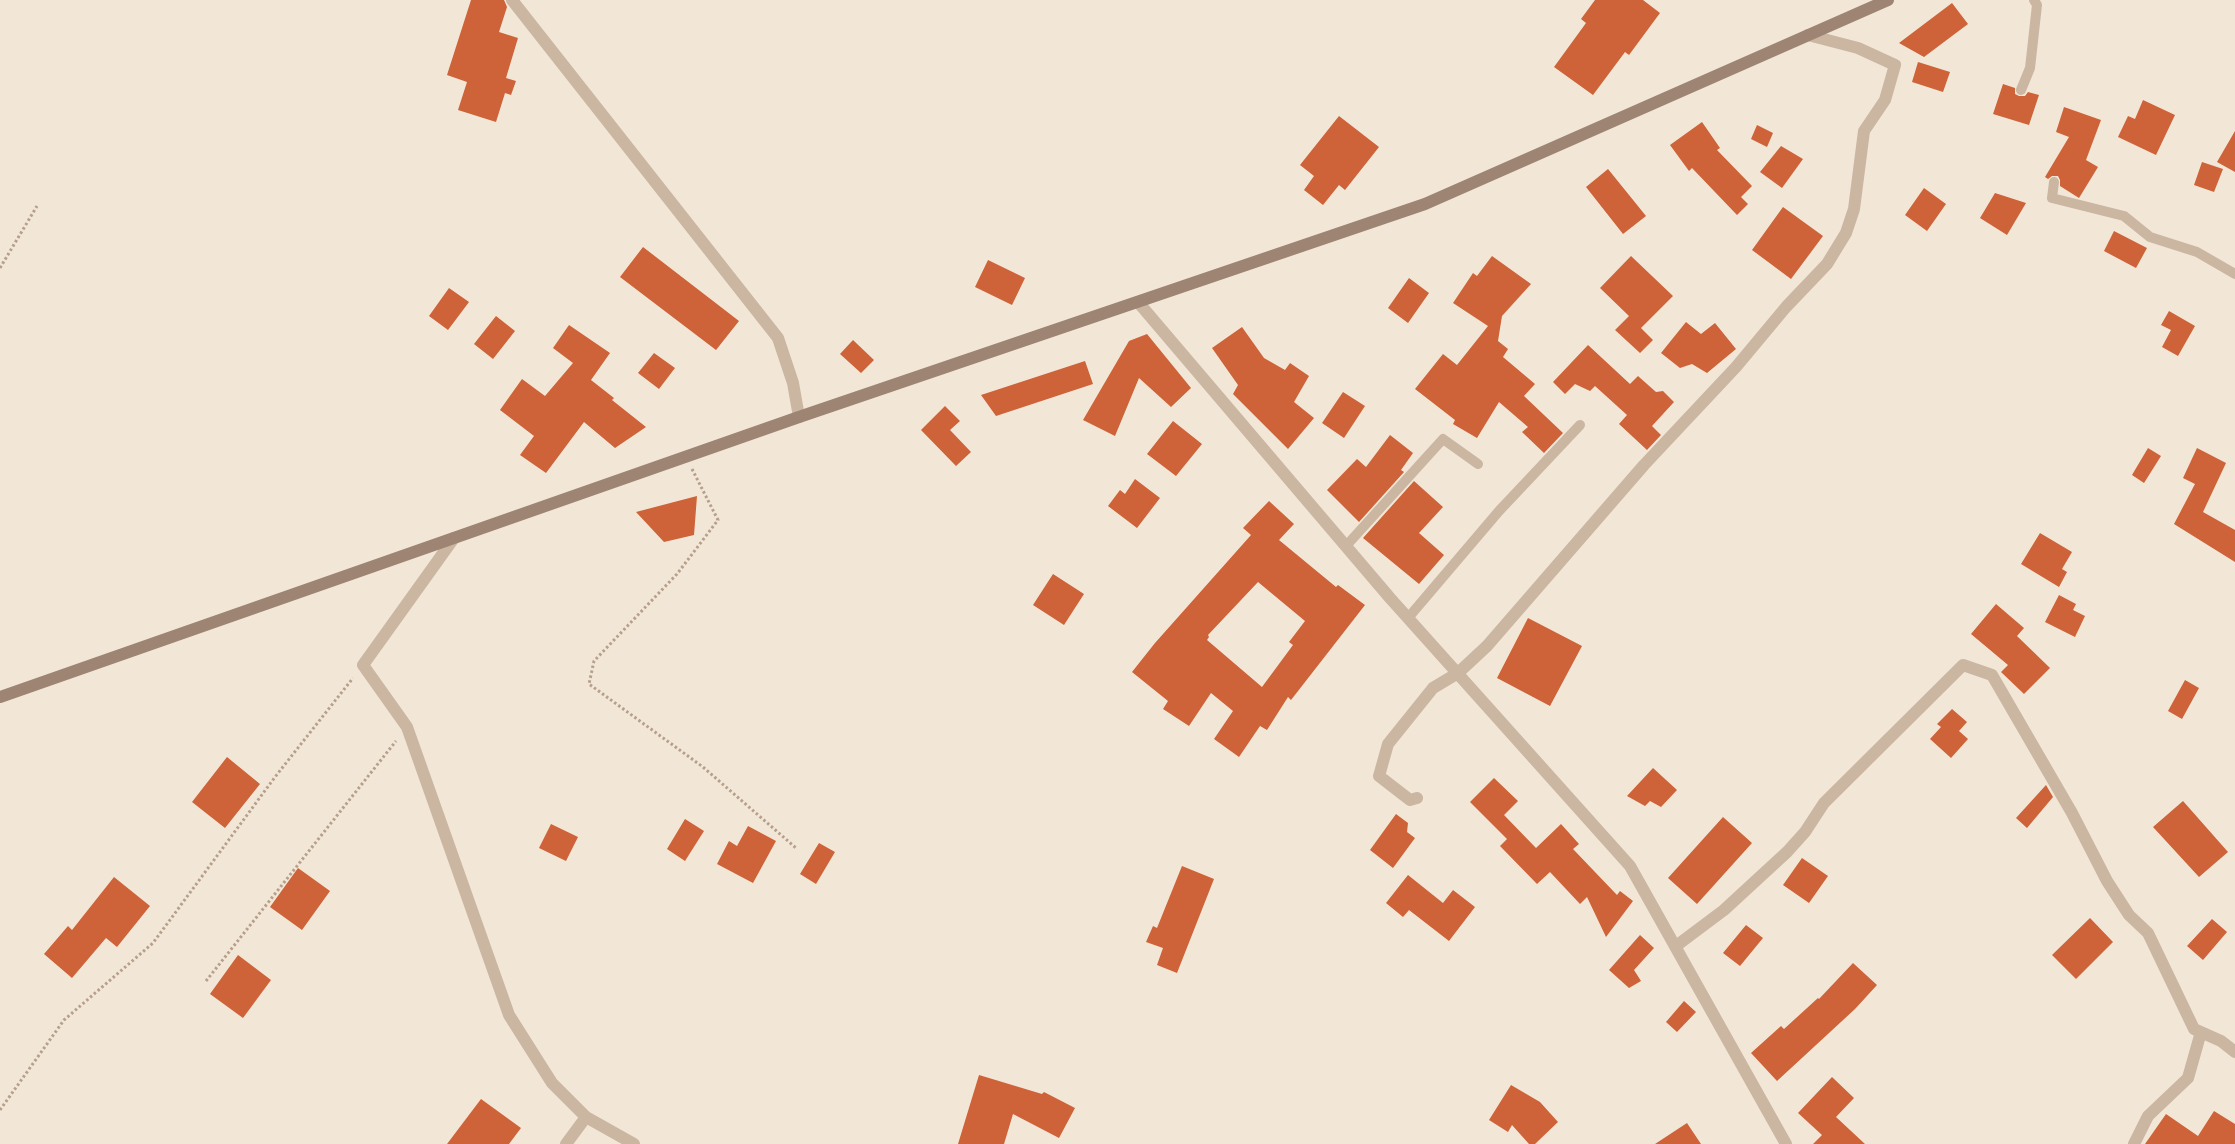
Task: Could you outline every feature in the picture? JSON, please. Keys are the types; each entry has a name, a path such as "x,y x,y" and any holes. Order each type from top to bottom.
{"main road":[{"path":"0,696 799,417 1425,204 1888,0"}],"street":[{"path":"512,0 778,338 793,383 799,417"},
{"path":"1417,798 1410,800 1379,776 1388,744 1432,688 1458,673 1487,646 1644,465 1736,367 1786,307 1827,264 1846,233 1854,209 1864,131 1886,100 1895,65 1858,48 1808,35"},
{"path":"1138,302 1408,618 1630,866 1786,1144"},
{"path":"454,538 363,665 407,727 509,1015 552,1083 586,1117 634,1144"},
{"path":"1676,946 1724,910 1787,852 1805,832 1824,803 1964,665 1992,675 2072,813 2107,881 2129,915 2148,933 2194,1028 2221,1041 2235,1052"},
{"path":"2134,1144 2148,1116 2188,1078 2201,1032"},
{"path":"566,1144 586,1117"}],"lane":[{"path":"2021,90 2030,68 2038,5 2034,0"},
{"path":"2054,182 2052,198 2124,216 2150,237 2197,252 2235,274"},
{"path":"1408,618 1499,511 1580,425"},
{"path":"1346,546 1443,439 1478,464"}],"path":[{"path":"0,268 37,206"},
{"path":"686,457 718,520 677,574 594,661 589,684 703,766 796,848"},
{"path":"0,1110 64,1020 153,943 275,777 363,665"},
{"path":"206,981 407,727"}],"building":[{"path":"471,0 504,0 507,7 499,32 518,38 506,78 516,81 511,95 505,93 496,122 458,110 467,82 447,75"},
{"path":"1595,0 1643,0 1660,13 1629,55 1625,52 1593,95 1554,67 1586,23 1581,19"},
{"path":"1952,3 1968,24 1924,57 1899,43"},
{"path":"1918,62 1950,72 1943,92 1912,82"},
{"path":"2003,84 2015,88 2015,94 2019,96 2025,96 2028,92 2039,95 2029,125 1993,114"},
{"path":"2143,100 2175,115 2156,155 2118,137 2128,116 2135,119"},
{"path":"2064,107 2101,120 2086,160 2098,167 2079,198 2060,186 2058,176 2052,176 2048,179 2045,177 2069,137 2056,132"},
{"path":"1339,116 1379,147 1345,190 1339,185 1323,205 1304,190 1314,176 1300,165"},
{"path":"1702,122 1720,148 1717,150 1752,186 1741,197 1748,204 1737,215 1692,168 1689,171 1670,145"},
{"path":"1757,125 1773,133 1767,147 1751,139"},
{"path":"2235,131 2235,172 2217,162"},
{"path":"1781,146 1803,159 1782,188 1760,172"},
{"path":"2202,162 2223,169 2214,192 2194,185"},
{"path":"1608,169 1646,216 1623,234 1586,187"},
{"path":"1924,188 1946,204 1927,231 1905,215"},
{"path":"1995,193 2026,203 2007,235 1980,218"},
{"path":"1783,207 1823,236 1791,279 1752,250"},
{"path":"2114,231 2147,248 2136,268 2104,251"},
{"path":"643,247 739,321 716,350 620,277"},
{"path":"1492,256 1531,284 1502,316 1498,341 1508,349 1503,357 1535,384 1524,396 1563,433 1544,453 1522,432 1528,427 1499,402 1477,438 1453,424 1455,420 1415,389 1443,354 1457,365 1488,326 1453,303 1473,273 1477,276"},
{"path":"1631,256 1673,296 1641,328 1653,340 1640,353 1615,330 1629,316 1600,288"},
{"path":"988,260 1025,278 1012,305 975,287"},
{"path":"1409,278 1429,293 1408,323 1388,308"},
{"path":"449,288 469,302 448,330 429,316"},
{"path":"2169,311 2195,326 2178,356 2162,347 2171,330 2161,325"},
{"path":"496,316 515,331 493,359 474,344"},
{"path":"1686,322 1701,334 1715,323 1736,349 1707,373 1692,364 1680,368 1661,353"},
{"path":"569,325 610,353 591,380 614,398 612,400 646,427 615,448 584,422 546,473 520,455 534,436 500,410 522,379 545,396 573,363 553,348"},
{"path":"1242,327 1264,358 1285,370 1290,363 1309,376 1294,402 1314,418 1288,449 1233,394 1238,385 1212,348"},
{"path":"1147,334 1191,388 1171,407 1139,378 1115,436 1083,420 1129,341"},
{"path":"853,340 874,360 861,373 840,354"},
{"path":"1588,345 1630,384 1638,376 1656,392 1663,391 1674,402 1652,426 1661,435 1647,450 1619,424 1627,415 1595,386 1590,391 1575,384 1565,394 1553,382"},
{"path":"654,353 675,368 659,389 638,373"},
{"path":"1085,361 1093,384 996,416 981,395"},
{"path":"1343,392 1365,406 1344,438 1322,423"},
{"path":"945,406 960,421 950,430 971,452 956,466 921,430"},
{"path":"1173,421 1202,444 1176,476 1147,454"},
{"path":"1390,435 1413,453 1401,470 1404,472 1359,522 1327,490 1357,459 1366,467"},
{"path":"2148,448 2161,456 2144,483 2132,475"},
{"path":"2197,448 2226,463 2203,512 2235,530 2235,562 2174,524 2195,484 2183,478"},
{"path":"1135,479 1160,498 1137,528 1108,506 1120,490 1125,494"},
{"path":"1414,481 1443,507 1419,533 1444,555 1419,584 1363,538"},
{"path":"697,496 694,535 664,542 636,512"},
{"path":"1269,501 1294,524 1279,540 1336,587 1338,585 1365,605 1291,700 1288,697 1267,730 1260,726 1239,757 1214,739 1233,711 1211,693 1189,726 1163,709 1168,701 1132,672 1155,643 1251,535 1243,528","holes":["1258,582 1305,621 1289,642 1293,645 1262,687 1207,640 1208,635"]},
{"path":"2040,533 2072,552 2062,569 2067,572 2059,587 2021,564"},
{"path":"1053,574 1084,594 1064,625 1033,605"},
{"path":"2059,595 2076,604 2073,610 2085,616 2075,637 2045,622"},
{"path":"1996,604 2024,628 2017,636 2050,668 2024,694 2001,672 2008,665 1971,634"},
{"path":"1528,618 1582,646 1550,706 1497,678"},
{"path":"2185,680 2199,688 2182,719 2168,711"},
{"path":"1952,709 1967,722 1959,731 1968,739 1951,758 1930,739 1941,727 1937,724"},
{"path":"227,757 260,784 225,828 192,802"},
{"path":"1653,768 1677,790 1661,807 1650,801 1645,806 1627,796"},
{"path":"1494,778 1518,801 1504,815 1536,848 1561,824 1579,844 1573,849 1617,895 1620,891 1633,901 1606,937 1587,897 1580,904 1550,872 1537,884 1500,846 1507,839 1470,802"},
{"path":"2046,785 2053,797 2027,828 2016,818"},
{"path":"2183,801 2228,852 2199,877 2153,827"},
{"path":"1396,814 1408,823 1407,832 1415,838 1393,868 1370,850"},
{"path":"1723,817 1752,843 1697,904 1668,878"},
{"path":"685,819 704,831 685,861 667,849"},
{"path":"551,824 578,837 566,861 539,848"},
{"path":"748,826 776,841 753,883 717,864 729,841 737,846"},
{"path":"819,843 835,852 816,884 800,874"},
{"path":"1802,858 1828,876 1809,903 1783,885"},
{"path":"1182,866 1214,879 1177,973 1157,965 1163,948 1146,942 1153,926 1157,928"},
{"path":"298,868 330,891 302,930 270,907"},
{"path":"1408,875 1443,903 1453,890 1475,907 1449,941 1409,910 1403,917 1386,903"},
{"path":"114,877 150,906 117,947 106,938 72,978 44,954 68,926 72,930"},
{"path":"2090,918 2113,942 2076,979 2052,955"},
{"path":"2212,919 2227,932 2203,960 2187,946"},
{"path":"1746,925 1763,938 1740,966 1723,953"},
{"path":"1640,935 1654,948 1634,970 1641,981 1629,988 1609,970"},
{"path":"238,955 271,980 243,1018 210,994"},
{"path":"1853,963 1877,985 1855,1009 1777,1081 1751,1053 1781,1026 1784,1029 1819,999"},
{"path":"1684,1001 1696,1012 1677,1032 1666,1022"},
{"path":"979,1075 1042,1094 1044,1092 1075,1108 1059,1138 1013,1114 1004,1144 958,1144"},
{"path":"1832,1077 1854,1098 1836,1117 1865,1144 1813,1144 1822,1135 1798,1113"},
{"path":"1511,1085 1540,1102 1558,1122 1535,1144 1529,1144 1512,1125 1508,1132 1489,1120"},
{"path":"481,1099 521,1128 509,1144 447,1144"},
{"path":"2214,1111 2235,1124 2235,1144 2145,1144 2166,1114 2198,1136"},
{"path":"1687,1123 1701,1144 1655,1144"}]}
